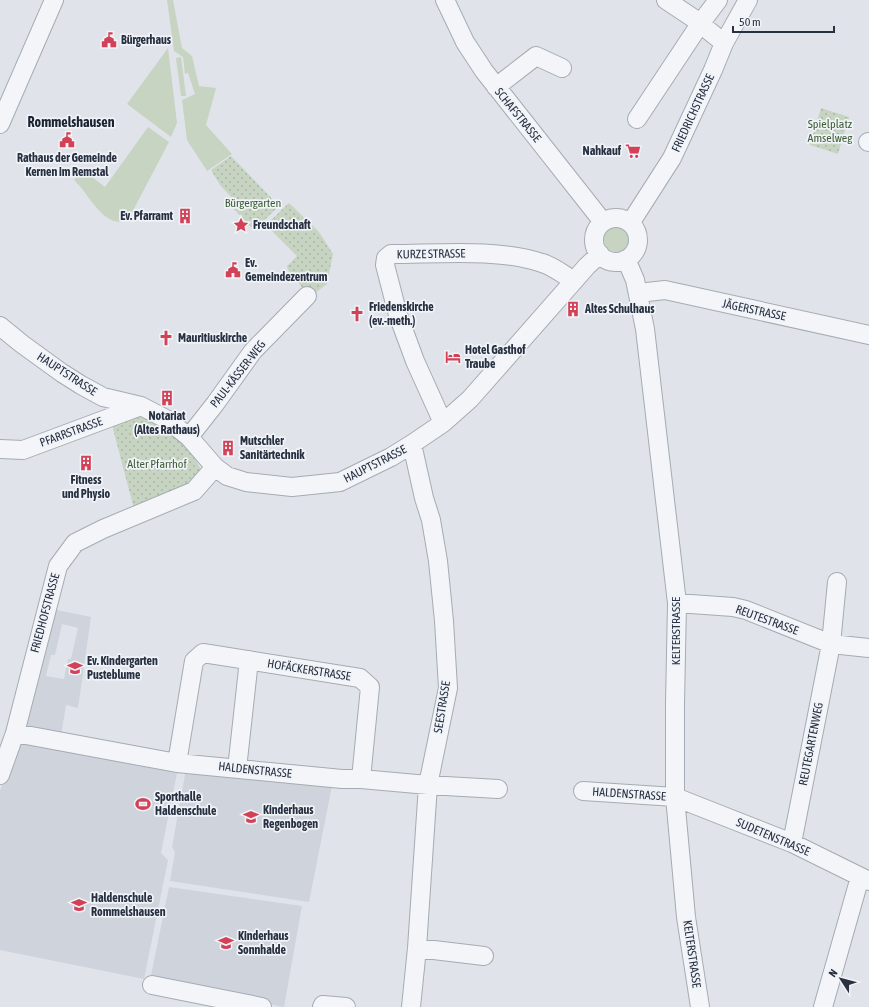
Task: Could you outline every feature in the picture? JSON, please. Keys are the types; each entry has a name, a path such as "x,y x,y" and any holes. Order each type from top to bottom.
{"street":[{"path":"0,124 54,0"},
{"name":"SCHAFSTRASSE","path":"445,0 465,42 496,87 603,222"},
{"path":"666,0 724,43"},
{"path":"637,119 700,24 718,0"},
{"name":"FRIEDRICHSTRASSE","path":"631,222 672,158 724,43 748,0"},
{"path":"496,87 536,56 562,68"},
{"path":"613,218 631,222 638,237 636,251 626,259 619,261 611,261 604,258 595,246 595,236 599,226 603,222 613,218"},
{"name":"KURZE STRASSE","path":"443,423 415,360 398,315 386,265 386,258 391,254 486,253 517,256 543,263 574,281"},
{"name":"HAUPTSTRASSE","path":"0,326 56,369 81,385 103,397 141,406 166,419 189,437 215,467 227,476 246,482 292,487 340,482 391,457 443,423 470,399 574,281 600,254"},
{"name":"KELTERSTRASSE","path":"626,259 635,280 645,329 677,603 675,704 676,797 686,917 700,1007"},
{"name":"JÄGERSTRASSE","path":"638,293 665,290 869,334"},
{"name":"PAUL-KÄSSER-WEG","path":"189,437 253,351 307,296"},
{"name":"PFARRSTRASSE","path":"0,449 23,450 141,406"},
{"name":"SEESTRASSE","path":"411,1007 417,948 428,785 448,688 444,621 438,561 431,520 424,498 412,444"},
{"name":"FRIEDHOFSTRASSE","path":"0,775 15,733 58,566 75,543 103,529 194,491 215,467"},
{"name":"REUTEGARTENWEG","path":"792,843 831,644 836,582"},
{"name":"REUTESTRASSE","path":"677,603 733,607 746,610 831,644"},
{"path":"831,644 869,648"},
{"name":"HOFÄCKERSTRASSE","path":"176,763 194,661 203,653 360,678 370,687 361,779"},
{"path":"236,769 249,660"},
{"name":"HALDENSTRASSE","path":"15,733 176,763 342,779 361,779 498,789"},
{"name":"HALDENSTRASSE","path":"583,791 676,797"},
{"name":"SUDETENSTRASSE","path":"676,797 792,843 865,879"},
{"path":"823,1007 865,879"},
{"path":"417,948 484,956"},
{"path":"152,985 262,1007"},
{"path":"322,1007 323,1005 346,1007"}],"shaded area":[{"name":"Ev. Kindergarten Pusteblume","path":"52,609 91,617 78,708 66,705 61,736 24,728","holes":["62,624 78,628 71,659 68,659 64,679 46,676 51,655 55,655"]},
{"name":"Haldenschule Rommelshausen","path":"18,741 178,768 161,853 168,860 144,979 0,950 0,791"},
{"name":"Kinderhaus Regenbogen","path":"186,769 332,786 309,902 170,881 175,852 172,847"},
{"name":"Kinderhaus Sonnhalde","path":"169,887 302,906 284,1007 150,980"}],"green space":[{"path":"167,0 173,0 182,48 192,56 199,86 216,88 206,125 232,154 207,171 187,140 182,100 195,94 188,73 185,74 183,57 174,51"},
{"path":"168,48 177,123 171,137 127,104"},
{"path":"181,57 186,96 181,96 176,58"},
{"name":"Spielplatz Amselweg","path":"821,108 849,117 838,154 810,145"},
{"path":"148,127 169,142 128,220 119,222 112,220 98,209 74,180 82,169 105,187"},
{"name":"Bürgergarten","path":"231,156 279,206 254,230 231,206 235,201 220,185 211,170"},
{"path":"289,203 319,232 333,254 327,284 315,293 305,291 288,270 287,266 297,256 266,225"},
{"path":"617,226 626,230 630,239 626,248 617,252 608,248 604,239 608,230"},
{"name":"Alter Pfarrhof","path":"140,412 159,424 185,445 192,453 202,473 190,487 134,509 112,425"}],"place":[{"name":"Bürgerhaus","path":"109,40"},
{"name":"Rathaus der Gemeinde Kernen im Remstal","path":"67,140"},
{"name":"Nahkauf","path":"633,151"},
{"name":"Ev. Pfarramt","path":"185,216"},
{"name":"Freundschaft","path":"241,225"},
{"name":"Ev. Gemeindezentrum","path":"233,270"},
{"name":"Altes Schulhaus","path":"573,309"},
{"name":"Friedenskirche (ev.-meth.)","path":"357,314"},
{"name":"Mauritiuskirche","path":"166,338"},
{"name":"Hotel Gasthof Traube","path":"453,357"},
{"name":"Notariat (Altes Rathaus)","path":"167,398"},
{"name":"Mutschler Sanitärtechnik","path":"228,448"},
{"name":"Fitness und Physio","path":"86,463"},
{"name":"Ev. Kindergarten Pusteblume","path":"75,668"},
{"name":"Sporthalle Haldenschule","path":"143,804"},
{"name":"Kinderhaus Regenbogen","path":"251,817"},
{"name":"Haldenschule Rommelshausen","path":"79,905"},
{"name":"Kinderhaus Sonnhalde","path":"226,943"}],"district":[{"name":"Rommelshausen","path":"71,122"}]}
